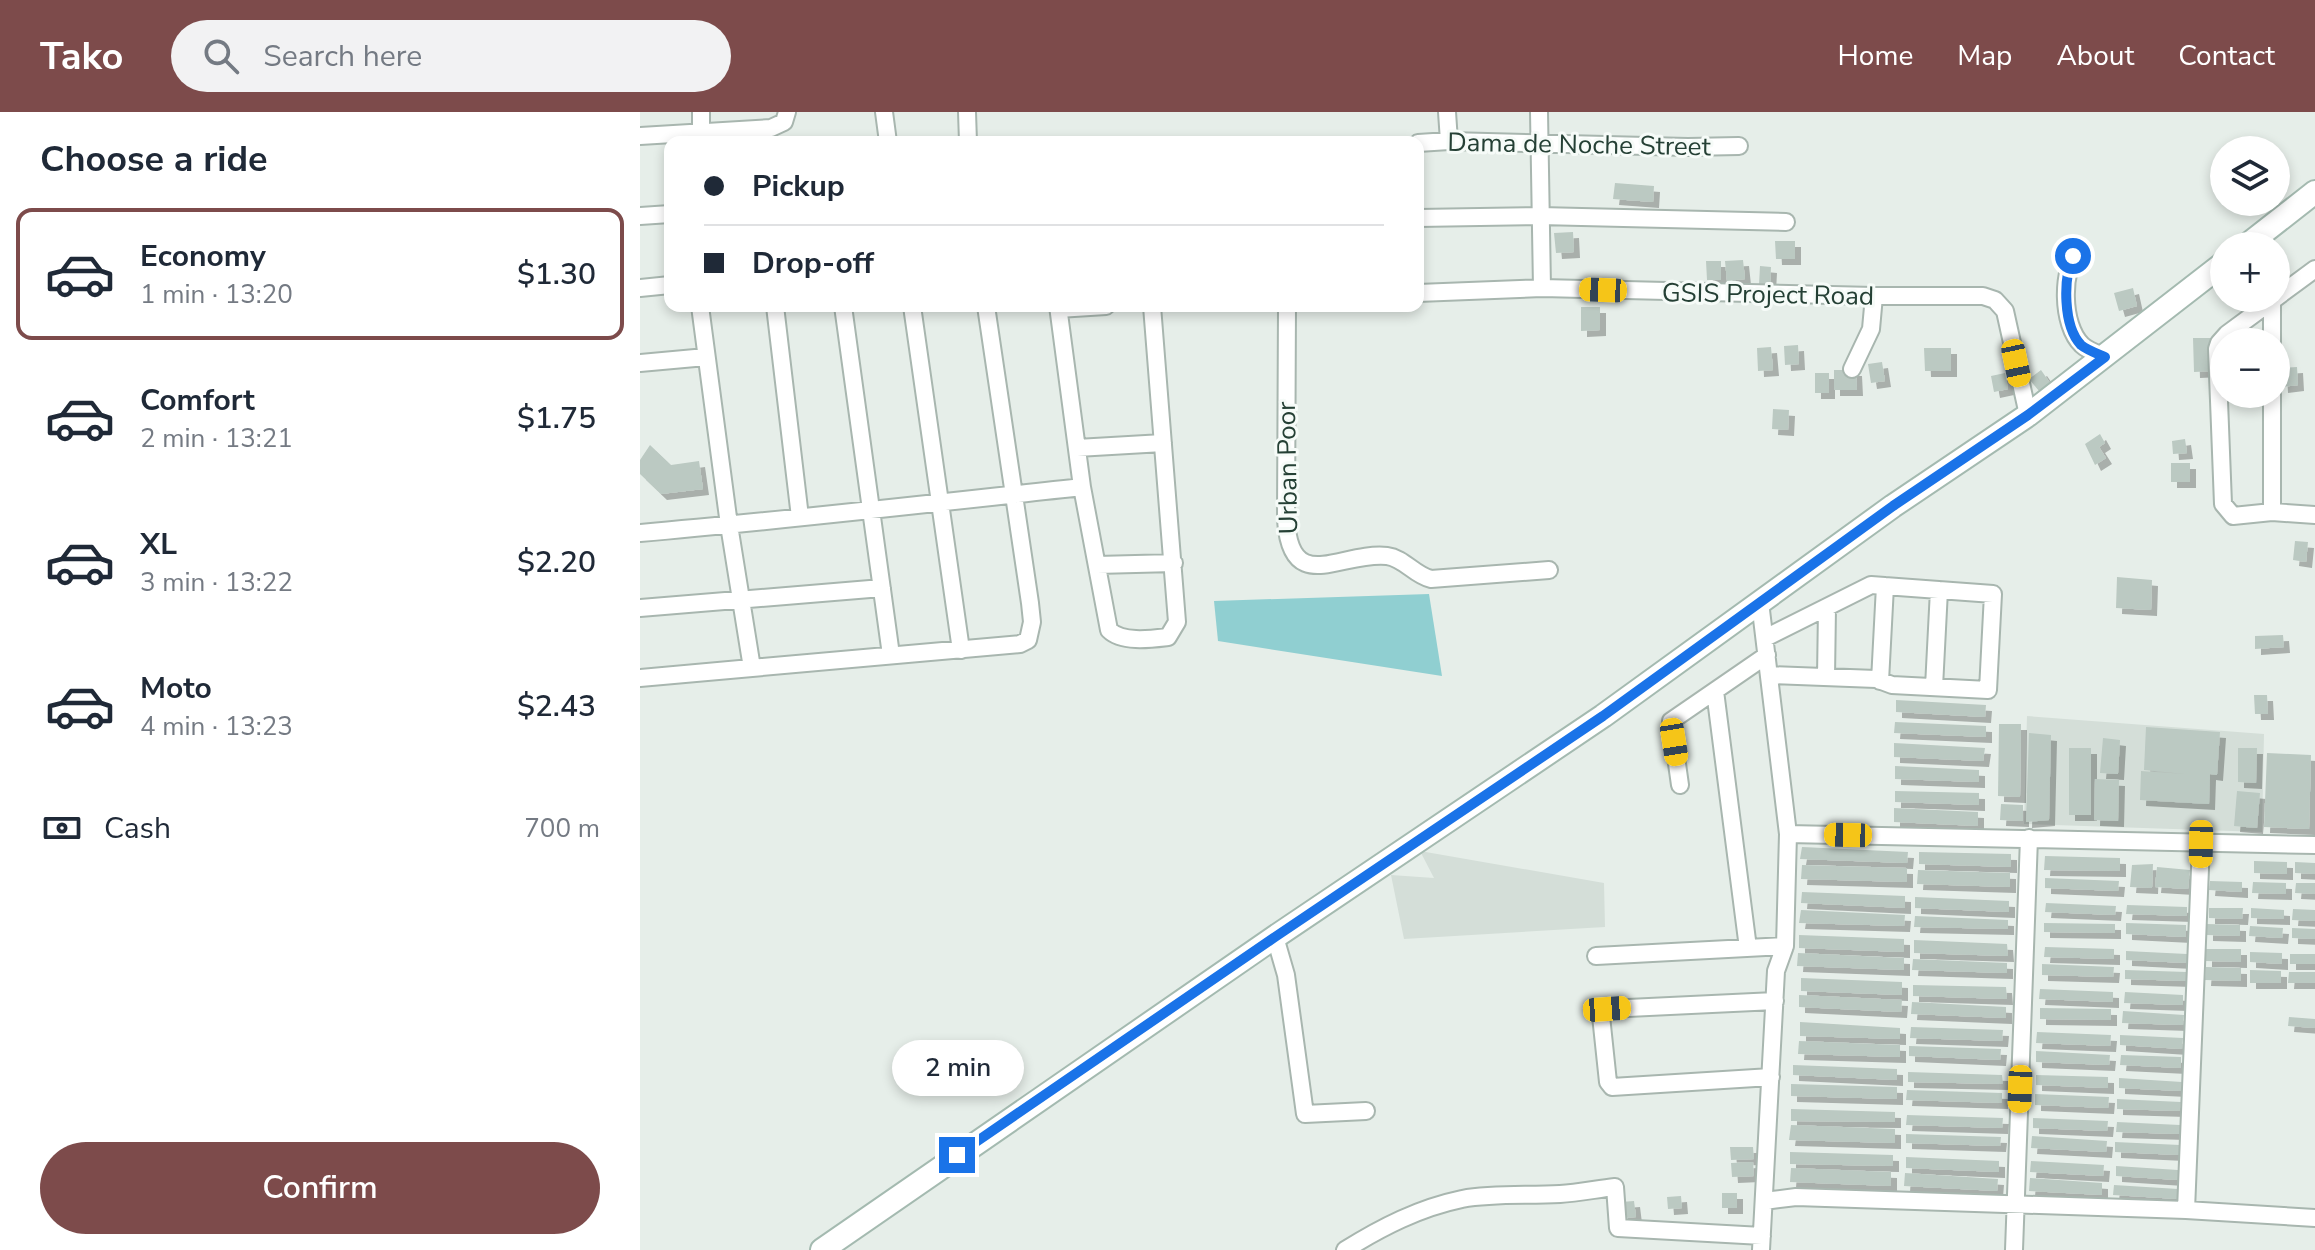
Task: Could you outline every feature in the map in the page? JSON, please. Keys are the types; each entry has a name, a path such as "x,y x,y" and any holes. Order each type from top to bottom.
{"street":[{"path":"701,112 701,131"},
{"path":"884,112 887,136"},
{"path":"967,112 968,136"},
{"path":"1447,112 1449,141"},
{"path":"1539,112 1542,288"},
{"path":"640,136 771,128 785,117"},
{"name":"Dama de Noche Street","path":"1424,143 1739,146"},
{"path":"2264,232 2315,192"},
{"path":"640,216 664,214"},
{"path":"1424,218 1540,216 1786,222"},
{"path":"2079,248 2068,267 2065,283 2070,319 2081,345 2105,357"},
{"path":"2290,289 2315,269"},
{"path":"822,1250 1275,937 1603,716 1893,506 2028,415 2210,274"},
{"path":"640,288 664,286"},
{"name":"GSIS Project Road","path":"1424,293 1542,288 1983,296 1995,300 2005,311 2028,415"},
{"path":"1852,369 1871,329 1874,296"},
{"path":"701,312 752,668"},
{"path":"776,312 800,517"},
{"path":"844,312 891,655"},
{"path":"913,312 961,650"},
{"path":"640,678 961,650 1021,643 1030,637 1030,603 987,312"},
{"path":"1059,312 1082,487 1106,618 1111,632 1128,638 1164,638 1171,635 1177,622 1152,312"},
{"name":"Urban Poor","path":"1287,312 1286,520 1289,546 1295,557 1307,564 1319,565 1383,555 1395,558 1431,579 1549,570"},
{"path":"2259,312 2227,334 2217,349 2223,504 2233,516 2272,512 2315,515"},
{"path":"640,363 706,357"},
{"path":"2272,408 2272,512"},
{"path":"1077,448 1163,443"},
{"path":"640,533 1082,487"},
{"path":"1097,565 1174,563"},
{"path":"1680,785 1671,721 1715,691 1766,647 1827,608 1871,585 1993,594 1988,690 1769,675"},
{"path":"1880,681 1885,586"},
{"path":"640,608 882,588"},
{"path":"1934,687 1939,590"},
{"path":"1345,1250 1379,1229 1418,1211 1462,1199 1501,1194 1562,1194 1615,1187 1618,1228 1761,1243 1776,971 1785,946 1788,834 1760,602"},
{"path":"1826,677 1827,608"},
{"path":"1715,691 1748,948"},
{"path":"1788,834 2315,845"},
{"path":"2014,1250 2029,838"},
{"path":"2186,1210 2201,844"},
{"path":"1275,937 1286,975 1305,1114 1366,1111"},
{"path":"1596,956 1785,946"},
{"path":"1771,1077 1612,1087 1608,1082 1601,1016 1607,1009 1775,1001"},
{"path":"1764,1201 1796,1197 2186,1210 2315,1218"}],"shaded area":[{"path":"2027,716 2264,734 2262,832 2024,824"},
{"path":"1420,851 1604,883 1605,927 1404,939 1391,875 1434,878"}],"water":[{"path":"1429,594 1442,676 1218,641 1214,601"}],"building":[{"path":"1615,183 1654,186 1653,202 1613,199"},
{"path":"1573,232 1574,252 1556,253 1554,233"},
{"path":"1775,241 1795,241 1795,259 1776,259"},
{"path":"1743,260 1745,279 1727,281 1725,261"},
{"path":"1706,261 1721,261 1721,280 1707,280"},
{"path":"1760,266 1771,267 1770,285 1759,285"},
{"path":"2133,288 2137,306 2119,311 2114,293"},
{"path":"1581,307 1600,307 1600,330 1581,331"},
{"path":"2193,338 2210,338 2210,371 2194,372"},
{"path":"1798,345 1799,364 1785,365 1784,346"},
{"path":"1771,347 1773,370 1758,371 1757,348"},
{"path":"1924,348 1951,348 1951,371 1925,371"},
{"path":"1882,362 1885,381 1871,383 1868,364"},
{"path":"2290,367 2297,367 2298,385 2290,386"},
{"path":"1834,370 1856,370 1857,390 1834,390"},
{"path":"2041,370 2050,383 2039,391 2029,379"},
{"path":"1815,373 1829,373 1829,393 1815,393"},
{"path":"2005,373 2008,389 1994,392 1991,376"},
{"path":"1773,409 1789,410 1788,430 1772,429"},
{"path":"2100,434 2105,443 2099,447 2106,458 2095,465 2085,444"},
{"path":"2185,439 2187,453 2173,454 2172,441"},
{"path":"650,445 671,465 699,461 703,489 661,494 640,474 640,460"},
{"path":"2171,463 2190,463 2190,482 2171,482"},
{"path":"2295,541 2308,542 2306,562 2293,560"},
{"path":"2117,577 2152,580 2151,610 2116,608"},
{"path":"2283,635 2284,647 2255,649 2255,636"},
{"path":"2254,695 2267,695 2268,714 2255,714"},
{"path":"1896,700 1986,705 1985,717 1896,712"},
{"path":"1895,722 1986,726 1986,737 1894,733"},
{"path":"1999,724 2021,724 2020,797 1998,796"},
{"path":"2146,727 2220,732 2217,775 2210,774 2209,804 2140,800 2141,771 2185,774 2144,770"},
{"path":"2029,733 2051,735 2049,820 2026,822"},
{"path":"2103,738 2120,740 2118,774 2100,773"},
{"path":"1894,743 1985,748 1983,761 1894,757"},
{"path":"2069,748 2091,748 2091,815 2069,815"},
{"path":"2238,748 2257,748 2256,783 2238,782"},
{"path":"2267,753 2311,755 2309,829 2264,827"},
{"path":"1895,766 1979,770 1979,782 1895,779"},
{"path":"2095,779 2119,780 2118,821 2094,820"},
{"path":"1895,791 1979,793 1979,805 1895,802"},
{"path":"2237,791 2260,793 2257,828 2234,826"},
{"path":"2001,804 2023,805 2023,821 2000,820"},
{"path":"1894,808 1978,812 1978,826 1894,822"},
{"path":"1802,847 1908,852 1907,863 1800,859"},
{"path":"1919,852 2011,854 2011,867 1919,864"},
{"path":"2045,856 2120,858 2120,871 2044,870"},
{"path":"2254,861 2287,862 2287,874 2254,873"},
{"path":"2295,862 2315,863 2315,874 2295,873"},
{"path":"2153,864 2152,888 2130,887 2132,865"},
{"path":"1802,865 1907,868 1907,882 1801,879"},
{"path":"2157,867 2190,870 2188,889 2155,887"},
{"path":"1918,870 2010,873 2010,887 1917,884"},
{"path":"2045,878 2119,881 2118,891 2045,888"},
{"path":"2210,881 2242,882 2242,892 2209,890"},
{"path":"2253,882 2286,883 2286,894 2252,893"},
{"path":"2296,883 2315,883 2315,894 2295,893"},
{"path":"1802,892 1905,896 1905,908 1801,903"},
{"path":"1915,897 2009,901 2009,912 1915,908"},
{"path":"2046,903 2116,906 2115,915 2045,912"},
{"path":"2127,905 2187,907 2187,916 2126,914"},
{"path":"2209,908 2243,908 2242,919 2209,918"},
{"path":"2251,908 2284,910 2284,919 2251,918"},
{"path":"2293,909 2315,910 2315,921 2292,920"},
{"path":"1801,910 1905,915 1904,926 1799,923"},
{"path":"1915,916 2008,920 2008,929 1914,927"},
{"path":"2044,923 2115,924 2115,933 2044,932"},
{"path":"2126,923 2186,925 2186,937 2126,934"},
{"path":"2207,924 2240,925 2240,936 2207,935"},
{"path":"2250,926 2283,928 2282,938 2249,936"},
{"path":"2292,928 2315,929 2315,939 2292,938"},
{"path":"1799,935 1904,939 1904,952 1799,948"},
{"path":"1914,940 2007,944 2008,956 1914,953"},
{"path":"2045,947 2114,949 2114,959 2044,957"},
{"path":"2206,949 2241,949 2241,962 2206,961"},
{"path":"2126,951 2187,954 2187,963 2126,960"},
{"path":"2250,952 2282,953 2282,964 2250,962"},
{"path":"1798,953 1904,958 1904,970 1797,966"},
{"path":"2290,954 2315,954 2315,964 2290,964"},
{"path":"1913,959 2007,963 2007,973 1912,970"},
{"path":"2042,964 2114,967 2113,977 2042,975"},
{"path":"2206,967 2241,968 2241,981 2205,980"},
{"path":"2125,970 2187,972 2186,981 2125,979"},
{"path":"2250,970 2281,971 2281,983 2250,983"},
{"path":"2289,972 2315,972 2315,983 2288,983"},
{"path":"1801,978 1902,982 1902,995 1801,991"},
{"path":"1913,985 2006,987 2007,999 1913,996"},
{"path":"2040,989 2113,992 2113,1002 2039,999"},
{"path":"2125,992 2183,995 2183,1005 2124,1003"},
{"path":"1799,995 1902,1000 1901,1012 1799,1007"},
{"path":"1912,1002 2006,1007 2006,1018 1911,1014"},
{"path":"2040,1008 2111,1009 2111,1020 2040,1019"},
{"path":"2123,1011 2184,1015 2183,1025 2122,1023"},
{"path":"2289,1017 2315,1019 2315,1028 2288,1026"},
{"path":"1800,1022 1900,1028 1900,1039 1800,1036"},
{"path":"1911,1027 2003,1030 2002,1041 1910,1038"},
{"path":"2037,1032 2111,1035 2110,1046 2036,1043"},
{"path":"2120,1035 2183,1038 2182,1049 2120,1045"},
{"path":"1799,1041 1900,1045 1900,1057 1798,1054"},
{"path":"1909,1046 2001,1049 2000,1060 1909,1056"},
{"path":"2036,1051 2110,1055 2109,1065 2036,1062"},
{"path":"2121,1055 2181,1057 2181,1068 2120,1065"},
{"path":"1793,1065 1897,1069 1897,1080 1793,1075"},
{"path":"1908,1072 2002,1075 2003,1084 1908,1082"},
{"path":"2036,1075 2108,1077 2108,1088 2036,1085"},
{"path":"2119,1078 2182,1082 2181,1091 2119,1088"},
{"path":"1791,1084 1897,1087 1897,1099 1791,1096"},
{"path":"1907,1090 2002,1093 2002,1103 1906,1100"},
{"path":"2035,1094 2109,1097 2108,1108 2035,1105"},
{"path":"2117,1099 2181,1102 2180,1111 2117,1109"},
{"path":"1791,1109 1895,1112 1895,1122 1791,1121"},
{"path":"1907,1115 2003,1118 2002,1128 1906,1125"},
{"path":"2033,1118 2108,1121 2107,1131 2033,1128"},
{"path":"2117,1122 2180,1125 2180,1134 2116,1132"},
{"path":"1791,1125 1895,1129 1895,1143 1789,1140"},
{"path":"1906,1134 2001,1137 2000,1146 1906,1143"},
{"path":"2032,1136 2107,1141 2106,1152 2031,1148"},
{"path":"2115,1142 2180,1145 2179,1155 2115,1152"},
{"path":"1730,1147 1753,1147 1754,1159 1731,1160"},
{"path":"1790,1152 1893,1155 1893,1166 1790,1164"},
{"path":"1906,1157 1999,1161 1999,1172 1906,1168"},
{"path":"2031,1161 2104,1165 2103,1176 2030,1172"},
{"path":"1753,1162 1754,1176 1732,1177 1731,1163"},
{"path":"2116,1166 2178,1170 2178,1180 2116,1176"},
{"path":"1791,1168 1891,1172 1891,1186 1790,1182"},
{"path":"1905,1173 1998,1179 1997,1191 1904,1186"},
{"path":"2030,1178 2102,1183 2102,1195 2029,1191"},
{"path":"2114,1185 2178,1189 2178,1199 2113,1195"},
{"path":"1722,1193 1737,1193 1737,1208 1722,1208"},
{"path":"1681,1196 1682,1208 1668,1209 1667,1197"},
{"path":"1634,1201 1636,1217 1622,1218 1621,1202"}],"route":[{"path":"957,1155 1603,716 2105,357 2081,345 2070,319 2065,283 2073,256"}]}
